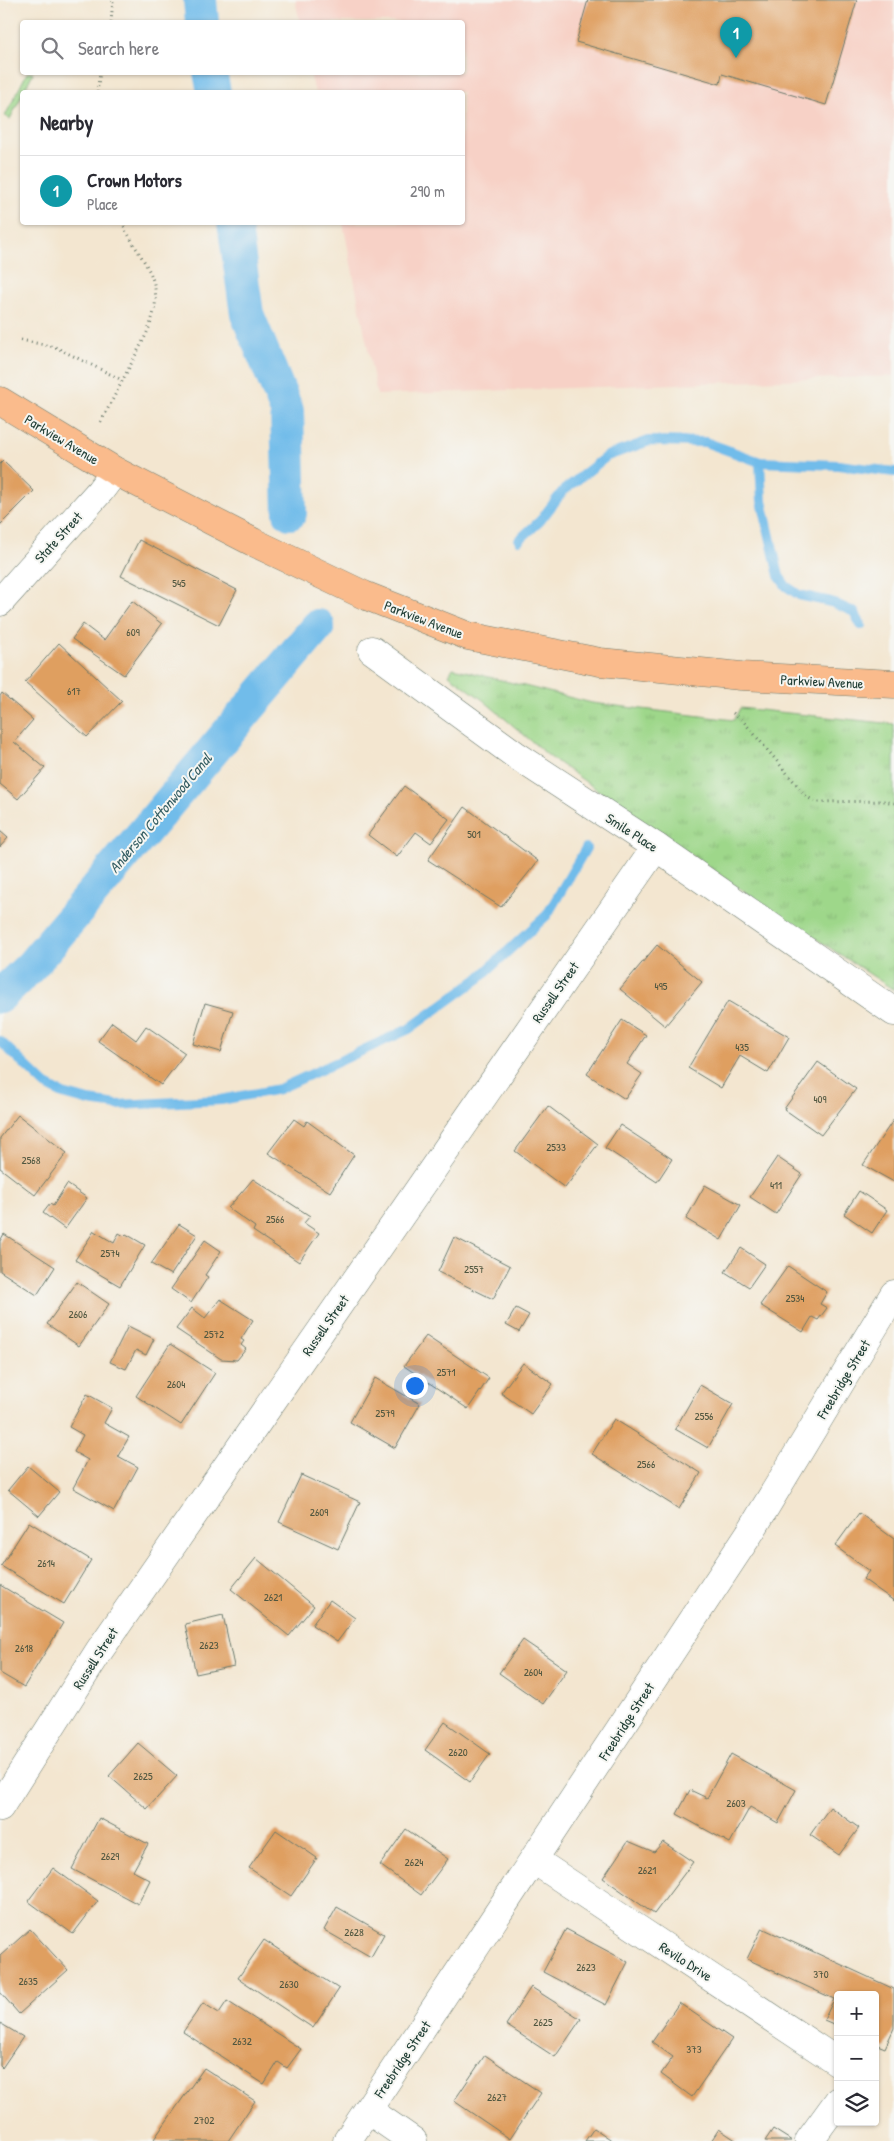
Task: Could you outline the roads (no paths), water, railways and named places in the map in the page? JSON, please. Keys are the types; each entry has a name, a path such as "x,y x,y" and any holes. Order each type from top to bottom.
{"main road":[{"name":"Parkview Avenue","path":"0,401 115,471 253,542 364,595 468,636 549,654 627,665 741,676 894,684"}],"street":[{"name":"State Street","path":"0,602 100,491 115,471"},
{"name":"Smile Place","path":"372,650 517,756 656,847 894,1012"},
{"name":"Russell Street","path":"0,1807 99,1651 656,847"},
{"name":"Freebridge Street","path":"347,2141 751,1531 894,1294"},
{"name":"Revilo Drive","path":"534,1860 834,2059"},
{"path":"809,2141 834,2107"},
{"path":"368,2110 413,2141"}],"waterway":[{"name":"Anderson Cottonwood Canal","path":"200,0 202,20"},
{"name":"Anderson Cottonwood Canal","path":"211,75 214,90"},
{"name":"Anderson Cottonwood Canal","path":"234,225 247,314 287,411 290,513"},
{"path":"519,540 540,521 563,491 607,456 649,441 705,442 760,462 838,465 894,472"},
{"path":"760,462 762,501 779,576 786,586 799,595 831,602 854,612 861,625"},
{"name":"Anderson Cottonwood Canal","path":"0,996 31,966 318,626"},
{"path":"0,1041 46,1085 63,1094 89,1101 117,1105 221,1100 279,1089 409,1029 478,979 547,915 586,848"}],"place":[{"name":"Crown Motors","path":"736,58"}]}
